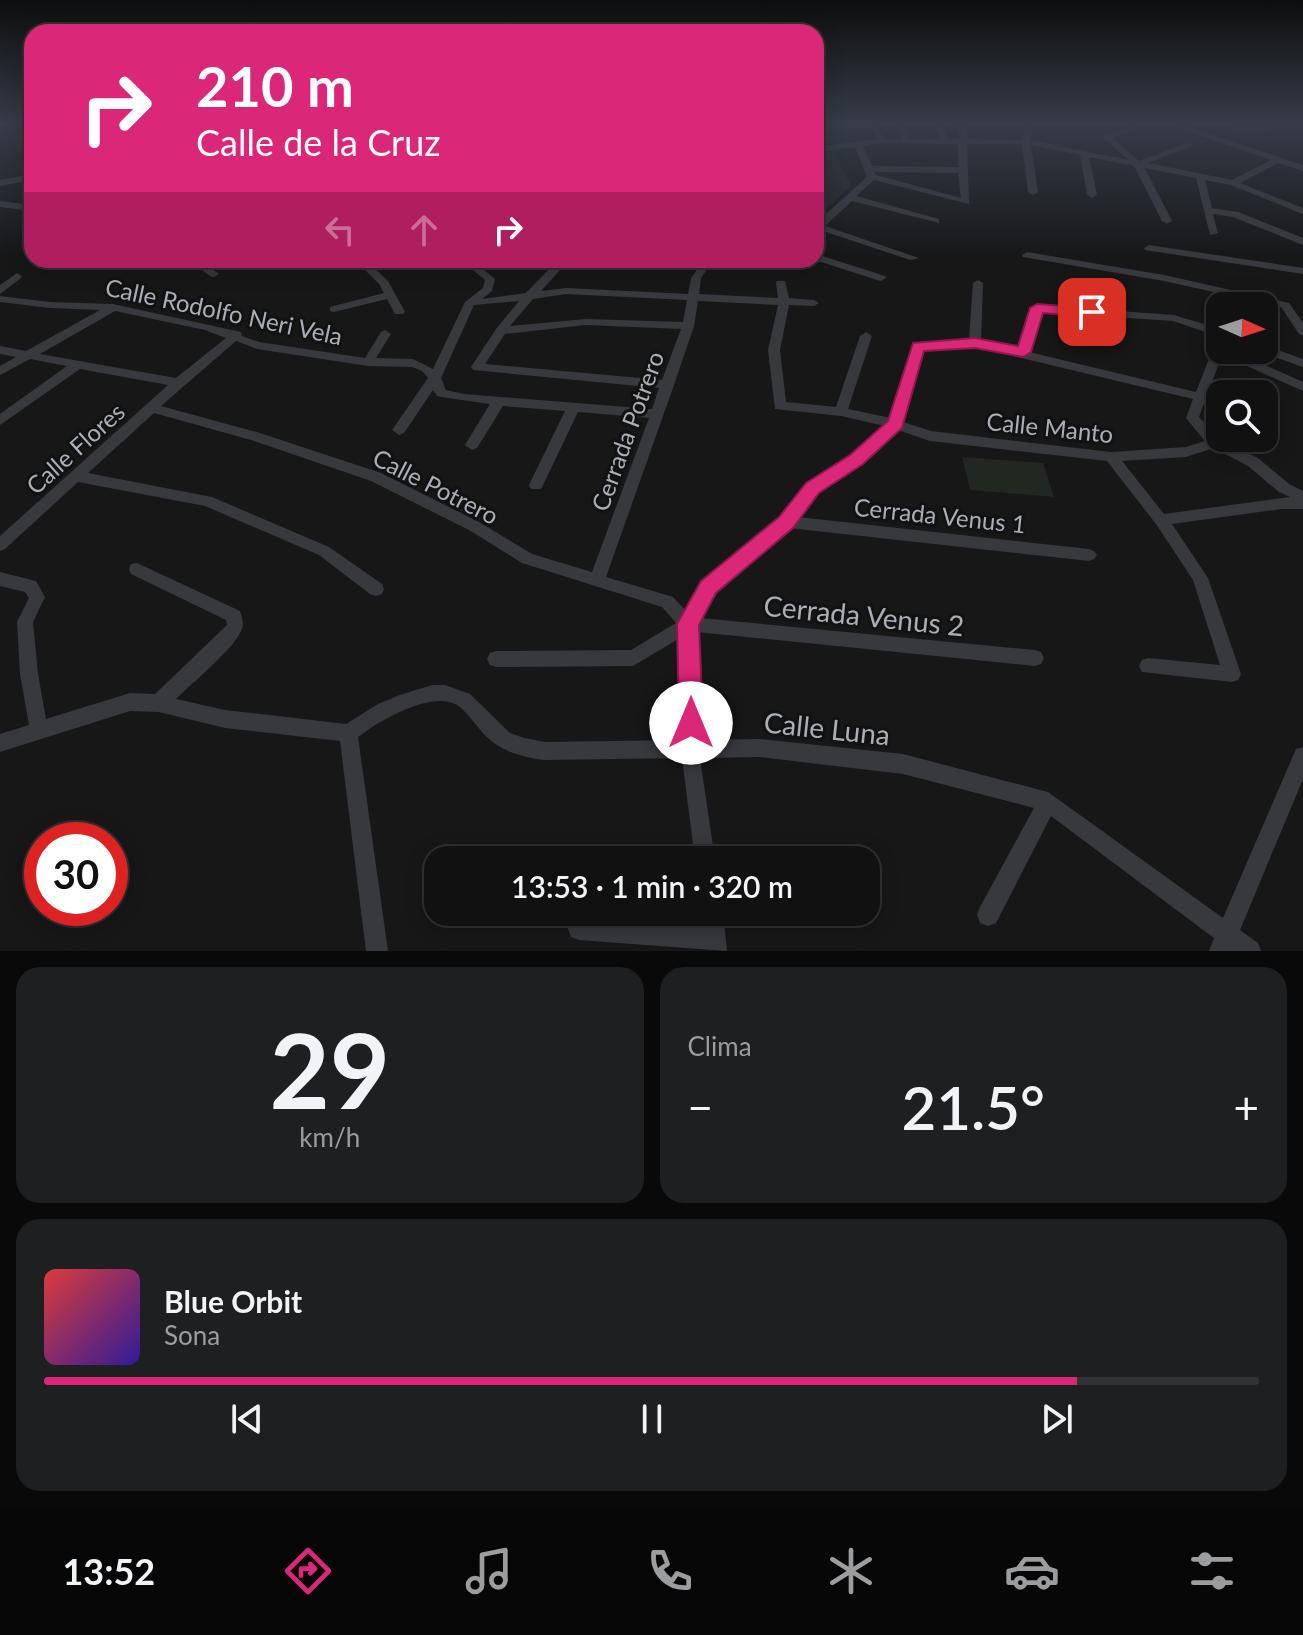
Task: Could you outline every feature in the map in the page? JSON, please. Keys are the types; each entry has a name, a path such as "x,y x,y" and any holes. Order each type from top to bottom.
{"street":[{"path":"824,220 871,173 962,170 966,202 871,173 869,168"},
{"path":"1030,168 1033,192"},
{"path":"1087,168 1092,195"},
{"path":"1143,168 1167,221"},
{"path":"1165,168 1233,183 1303,211"},
{"path":"1233,183 1261,168"},
{"path":"1200,176 1213,233"},
{"path":"0,183 24,178"},
{"path":"848,197 936,221"},
{"path":"0,204 24,207"},
{"path":"1208,210 1235,214 1303,242"},
{"path":"824,229 914,258"},
{"path":"1149,248 1303,271"},
{"path":"1027,255 1164,278 1285,305 1303,332"},
{"path":"824,260 881,278"},
{"path":"205,268 214,274"},
{"path":"368,268 384,283 399,312"},
{"path":"399,430 435,378 470,302 488,289 490,279 476,268"},
{"path":"552,268 500,331 477,367 668,385"},
{"name":"Cerrada Potrero","path":"597,580 668,385 688,326 696,278 703,268"},
{"path":"0,291 17,276"},
{"path":"781,283 784,304"},
{"path":"975,343 978,283"},
{"path":"470,302 502,303 531,294 566,291 692,295 784,304 814,303"},
{"path":"334,309 390,295"},
{"name":"Calle Rodolfo Neri Vela","path":"0,299 50,305 113,307 237,335 257,345 368,362 413,363 426,368 435,378"},
{"name":"Calle Manto","path":"784,304 774,350 780,406 841,412 896,424 930,436 1111,457 1186,452 1206,446"},
{"path":"0,371 113,307"},
{"path":"1023,352 1037,308 1174,318 1206,328"},
{"path":"500,331 586,322 688,326"},
{"path":"368,362 385,334"},
{"name":"Calle Flores","path":"0,545 178,383 237,335"},
{"path":"841,412 866,336"},
{"path":"703,846 690,751 688,624 708,587 786,522 812,488 857,459 896,424 918,346 975,343 1023,352 1201,397"},
{"name":"Calle Flores","path":"0,350 178,383"},
{"path":"1278,354 1303,363"},
{"path":"1206,433 1192,418 1214,364"},
{"path":"1253,364 1303,387"},
{"path":"0,420 76,366"},
{"path":"435,378 441,393 656,414"},
{"path":"472,445 499,401"},
{"name":"Calle Potrero","path":"153,408 255,436 376,477 474,526 527,559 667,602 688,624"},
{"path":"536,485 573,408"},
{"path":"1233,452 1253,462 1303,500"},
{"path":"1111,457 1161,520 1200,578 1232,674 1148,666"},
{"path":"75,476 207,501 324,551 376,589"},
{"path":"1161,520 1303,500"},
{"name":"Cerrada Venus 1","path":"786,522 1089,555"},
{"path":"137,569 234,616 235,627 226,639 159,703"},
{"path":"0,579 30,586 37,597 25,622 29,674 39,730"},
{"path":"496,659 633,658 688,624"},
{"name":"Cerrada Venus 2","path":"688,624 1035,658"},
{"name":"Calle Luna","path":"348,733 370,715 436,693 456,695 478,711 501,738 521,747 545,751 759,748 903,764 1048,802 1223,941 1250,951"},
{"path":"0,743 130,702 159,703 225,719 348,733 377,951"},
{"path":"1223,941 1303,756"},
{"path":"988,915 1048,802"},
{"path":"579,929 716,944"}],"shaded area":[{"path":"824,168 842,168 851,186 824,211"},
{"path":"962,457 1043,463 1054,497 970,490"}],"route":[{"path":"691,723 688,624 708,587 786,522 812,488 857,459 896,424 918,346 975,343 1023,352 1037,308 1092,312"}]}
